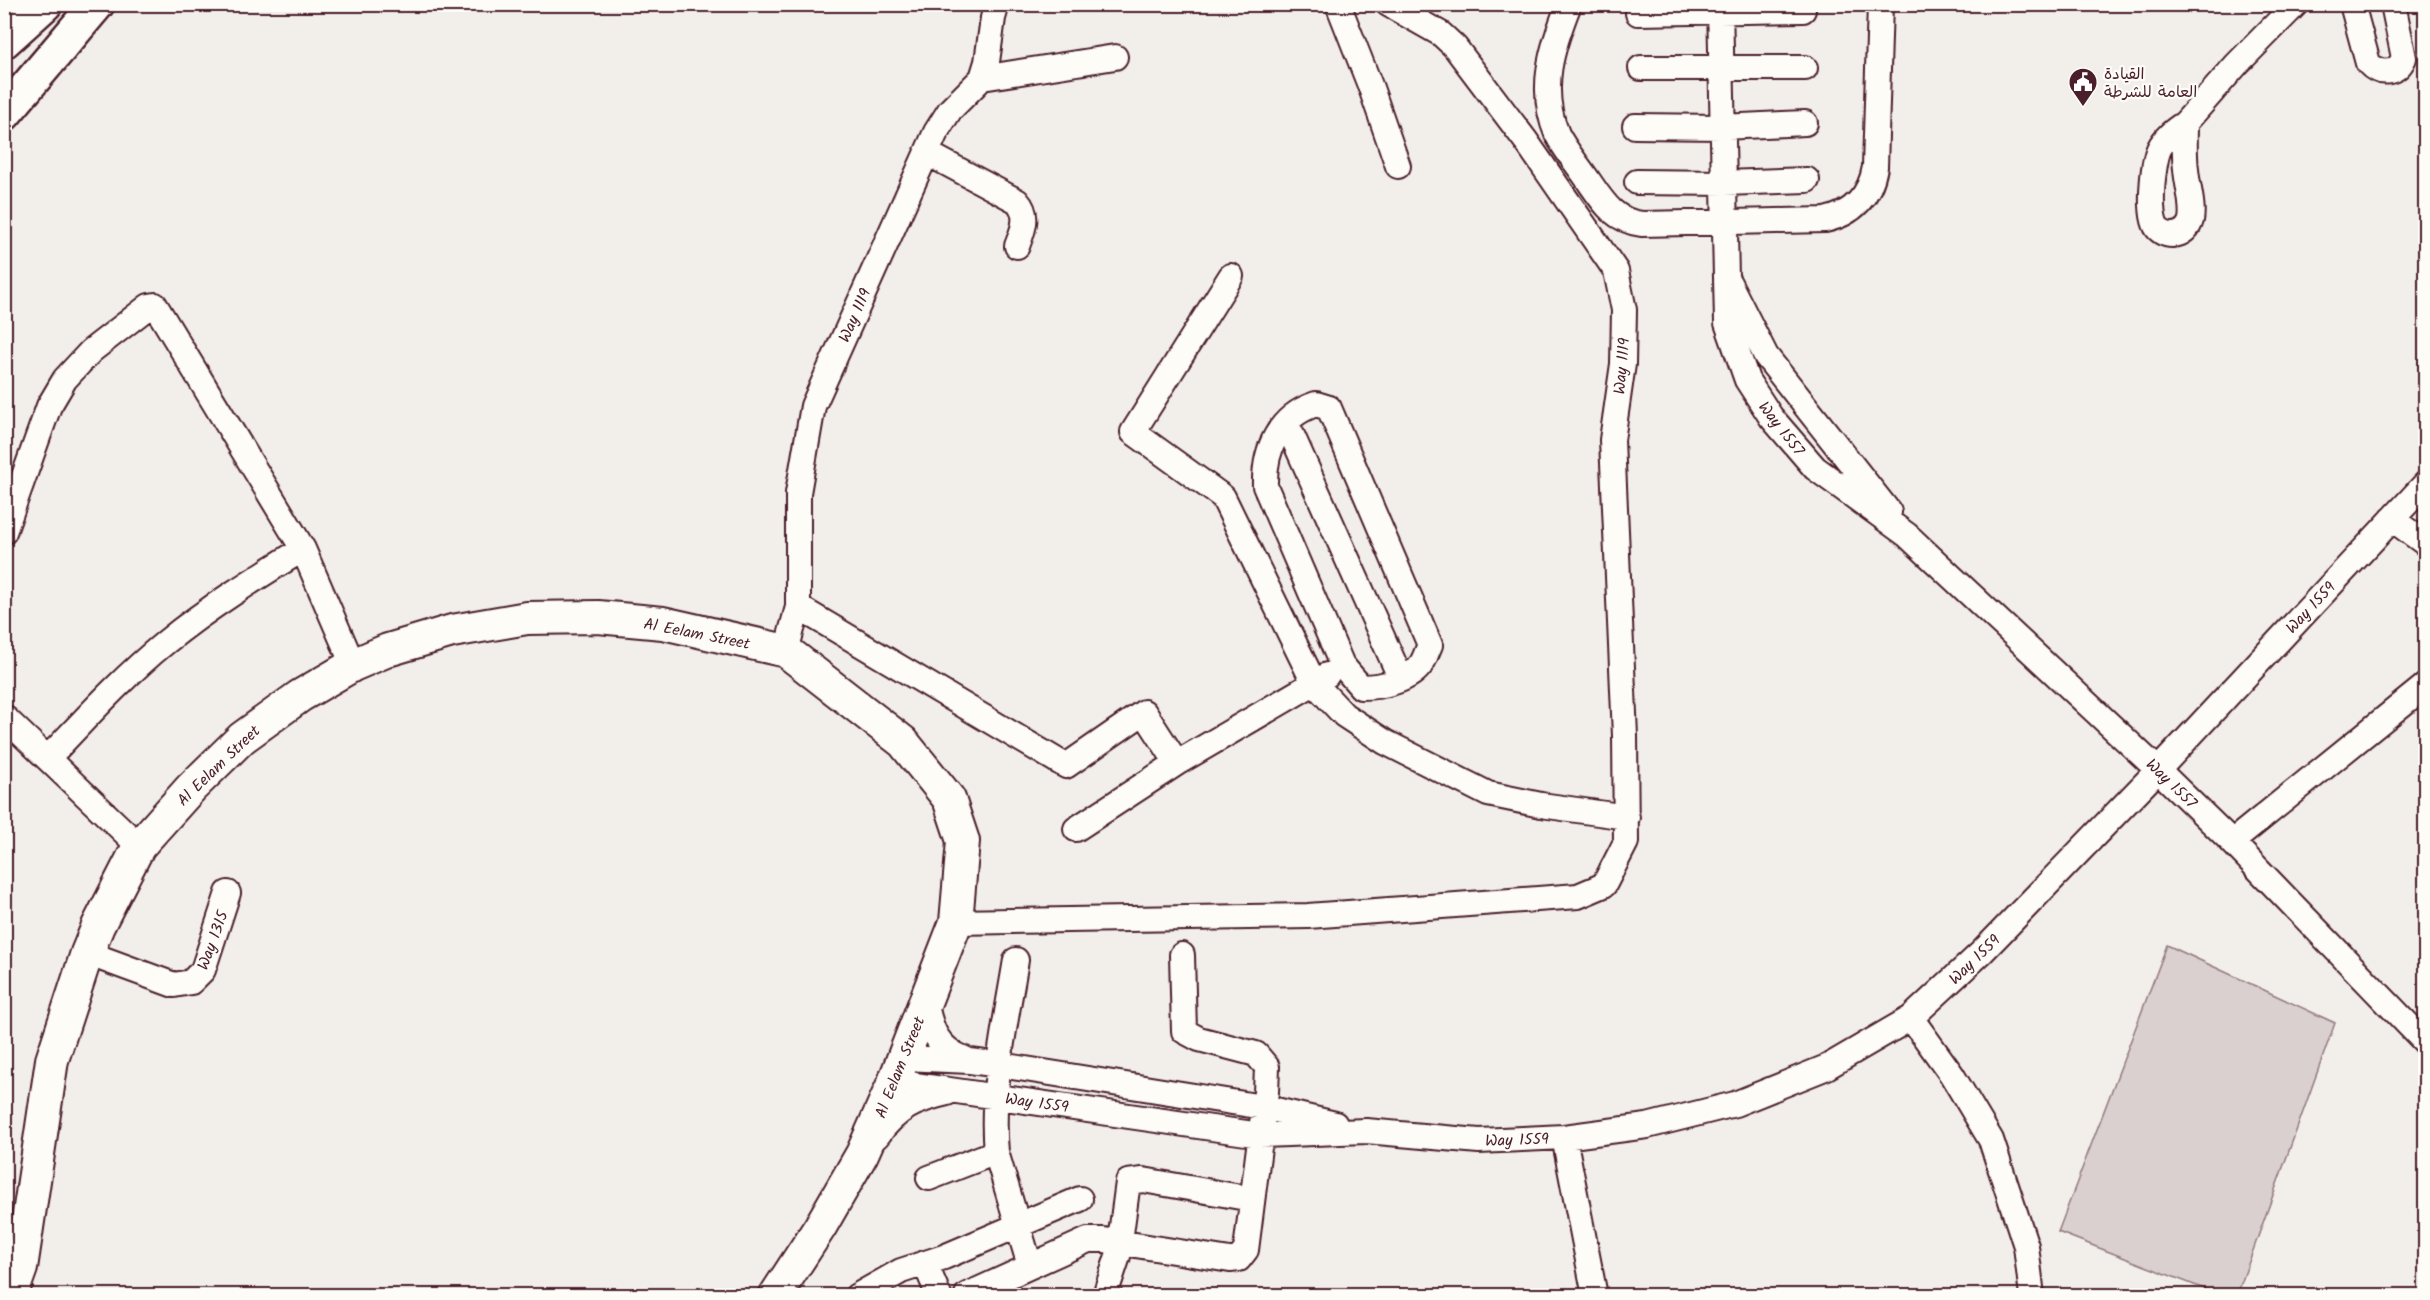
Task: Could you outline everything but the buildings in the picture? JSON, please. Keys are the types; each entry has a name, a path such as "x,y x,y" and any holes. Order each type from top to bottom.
{"highway":[{"path":"4,41 45,4"},
{"path":"4,114 97,4"}],"main road":[{"name":"Al Eelam Street","path":"11,1296 21,1268 52,1060 87,953 98,926 139,846 191,788 242,738 300,696 353,665 388,650 452,631 527,618 598,617 663,623 786,651 903,742 949,799 963,841 956,922 899,1070 862,1154 820,1227 775,1296"}],"street":[{"path":"997,4 982,78 1115,57"},
{"path":"1338,4 1398,166"},
{"name":"Way 1119","path":"956,922 1308,916 1578,896 1604,885 1626,842 1625,736 1612,440 1623,364 1624,310 1616,271 1526,141 1455,47 1431,28 1388,4"},
{"path":"1569,4 1549,62 1547,86 1550,111 1558,135 1604,204 1617,216 1633,223 1825,220 1846,213 1863,198 1869,189 1875,167 1880,4"},
{"path":"2185,123 2191,218 2185,230 2180,234 2170,235 2159,230 2154,222 2153,168 2160,146 2167,137 2185,123 2236,64 2296,4"},
{"path":"2352,4 2368,63 2373,68 2386,72 2397,68 2404,58 2393,4"},
{"path":"1638,13 1720,8 1803,10"},
{"name":"Way 1557","path":"1720,8 1727,323 1747,380 1771,417 1815,468 1907,535 2158,770 2232,842 2426,1043"},
{"path":"1641,68 1805,68"},
{"name":"Way 1119","path":"786,651 798,607 798,493 813,406 936,132 950,110 982,78"},
{"path":"1635,126 1804,123"},
{"path":"927,153 1017,201 1026,218 1017,246"},
{"path":"1637,182 1725,183 1807,180"},
{"path":"2154,186 2174,183 2188,187"},
{"path":"1231,276 1133,432 1223,497 1314,683 1344,715 1385,742 1488,794 1541,805 1627,816"},
{"name":"Way 1557","path":"1726,277 1766,356 1907,535"},
{"path":"4,532 49,406 65,380 91,351 152,305 157,307 303,549 353,665"},
{"path":"1771,417 1798,394"},
{"path":"1316,404 1329,408 1430,645 1421,665 1401,679 1378,687 1361,687 1342,665 1265,486 1264,465 1270,445 1300,409 1316,404"},
{"path":"1287,424 1401,679"},
{"path":"1805,458 1827,434"},
{"name":"Way 1559","path":"899,1070 958,1091 1260,1135 1366,1131 1479,1141 1564,1137 1647,1126 1735,1104 1827,1067 1911,1018 1982,952 2158,770 2426,483"},
{"path":"2392,519 2426,544"},
{"path":"48,758 104,697 166,642 232,592 303,549"},
{"path":"798,607 1066,766 1144,712 1177,763"},
{"path":"1076,829 1177,763 1342,665"},
{"path":"2232,842 2426,685"},
{"path":"4,717 139,846"},
{"name":"Way 1315","path":"87,953 174,985 191,982 203,970 228,893"},
{"path":"967,1295 1088,1240 1120,1242 1230,1260 1239,1259 1246,1250 1266,1067 1256,1054 1199,1039 1184,1032 1182,955"},
{"path":"1016,960 1000,1065 994,1134 996,1152 1030,1266"},
{"name":"Way 1559","path":"925,1001 930,1023 938,1041 952,1054 970,1061 1263,1107 1366,1131"},
{"path":"1911,1018 1952,1075 1991,1140 2025,1246 2032,1296"},
{"name":"Way 1559","path":"899,1070 970,1061"},
{"name":"Way 1559","path":"862,1154 898,1112 919,1101 958,1091"},
{"path":"1564,1137 1595,1296"},
{"path":"929,1178 996,1152"},
{"path":"1110,1296 1107,1289 1118,1256 1128,1182 1143,1180 1252,1199"},
{"path":"857,1296 901,1271 1080,1199"},
{"path":"925,1263 939,1296"}],"shaded area":[{"path":"2167,945 2335,1023 2237,1295 2220,1295 2058,1232"}],"place":[{"name":"القيادة العامة للشرطة","path":"2083,108"}]}
